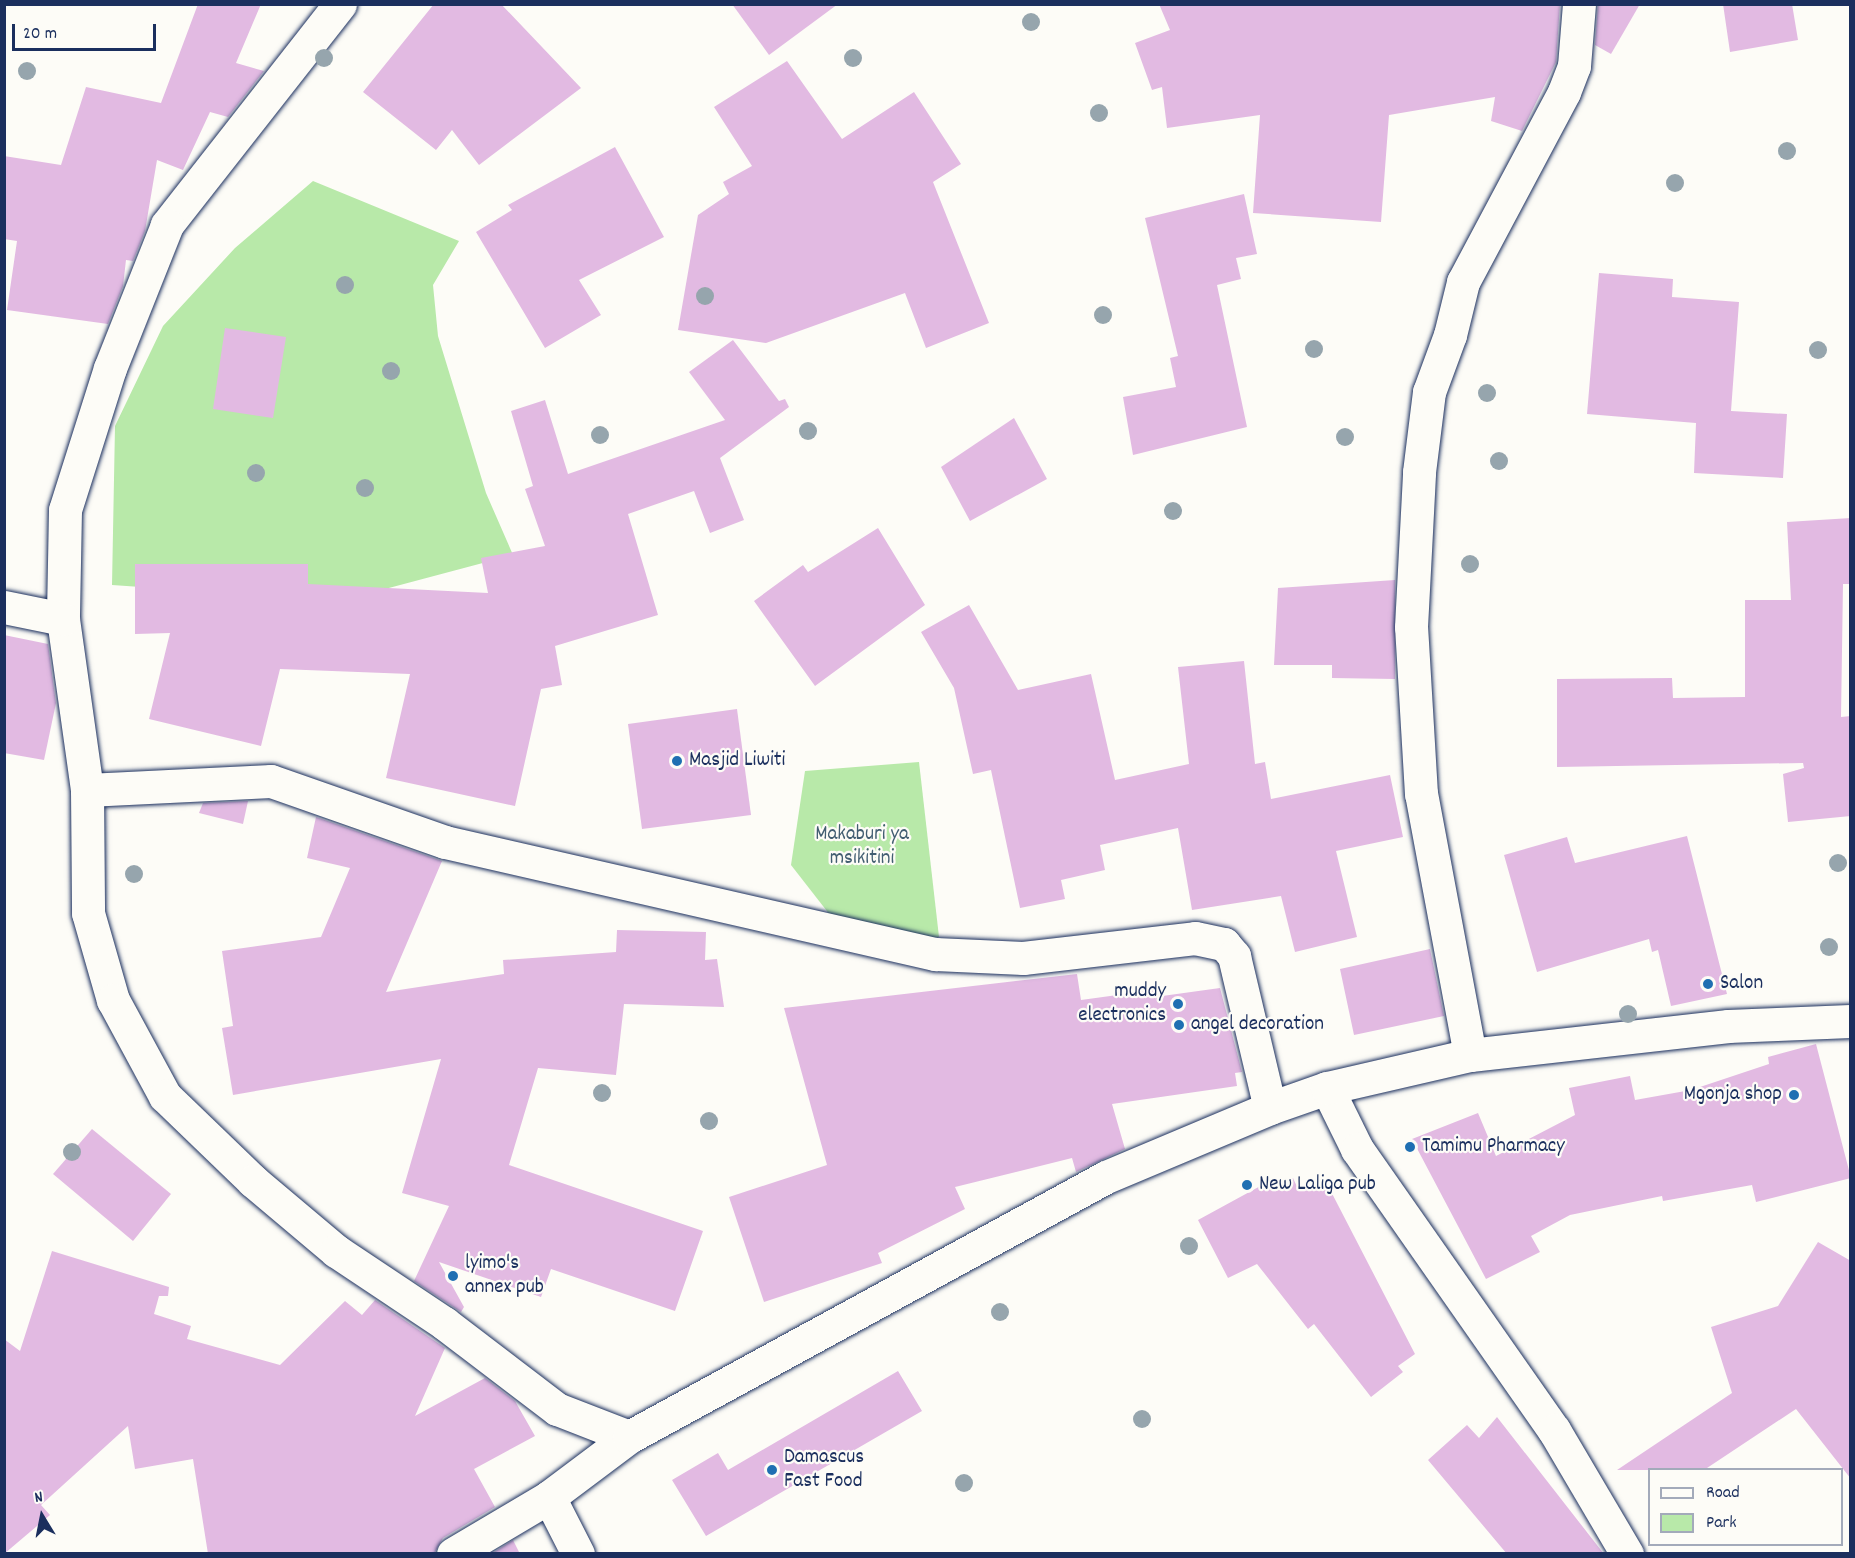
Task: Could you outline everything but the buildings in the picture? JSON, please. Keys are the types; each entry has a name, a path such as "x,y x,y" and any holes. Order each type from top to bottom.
{"street":[{"path":"340,4 167,225 110,368 65,510 63,620 87,790 88,913 113,1000 165,1096 254,1181 336,1251 444,1323 557,1409 629,1437"},
{"path":"1470,1055 1421,794 1411,627 1419,472 1429,392 1450,335 1463,282 1564,92 1574,66 1579,4"},
{"path":"4,607 63,620"},
{"path":"87,790 271,781 445,842 935,954 1023,958 1195,938 1224,944 1234,956 1270,1108"},
{"path":"453,1554 549,1497 629,1437 1106,1177 1270,1108 1327,1088 1470,1055 1728,1026 1851,1021"},
{"path":"1327,1088 1357,1149 1554,1430 1627,1554"},
{"path":"549,1497 578,1554"}],"green space":[{"path":"313,181 459,241 433,285 438,336 486,493 513,555 340,601 112,585 115,426 163,326 235,248"},
{"name":"Makaburi ya msikitini","path":"919,762 939,937 851,942 791,865 805,771"}],"place":[{"name":"Masjid Liwiti","path":"677,761"},
{"name":"Salon","path":"1708,984"},
{"name":"muddy electronics","path":"1178,1004"},
{"name":"angel decoration","path":"1179,1025"},
{"name":"Mgonja shop","path":"1794,1095"},
{"name":"Tamimu Pharmacy","path":"1410,1147"},
{"name":"New Laliga pub","path":"1247,1185"},
{"name":"lyimo's annex pub","path":"453,1276"},
{"name":"Damascus Fast Food","path":"772,1470"}]}
